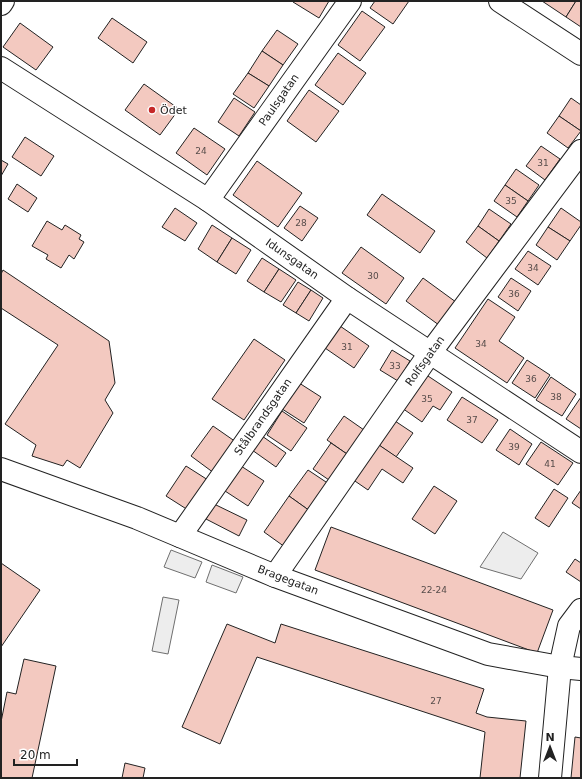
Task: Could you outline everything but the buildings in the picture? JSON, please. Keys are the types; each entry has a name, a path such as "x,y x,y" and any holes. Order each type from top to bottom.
{"street":[{"name":"Paulsgatan","path":"208,200 350,1"},
{"path":"500,1 581,54"},
{"name":"Idunsgatan","path":"1,68 208,200 347,298 581,452"},
{"name":"Rolfsgatan","path":"275,576 430,353 581,151"},
{"name":"Stålbrandsgatan","path":"180,536 347,298"},
{"name":"Bragegatan","path":"1,469 137,518 275,576 488,654 571,668"},
{"path":"550,778 571,668 569,626 581,610"}],"shaded area":[{"path":"503,532 538,553 521,579 480,567"},
{"path":"171,550 202,562 195,578 164,567"},
{"path":"212,565 243,577 236,593 206,582"},
{"path":"163,597 179,600 168,654 152,651"}],"place":[{"name":"Ödet","path":"152,110"}]}
